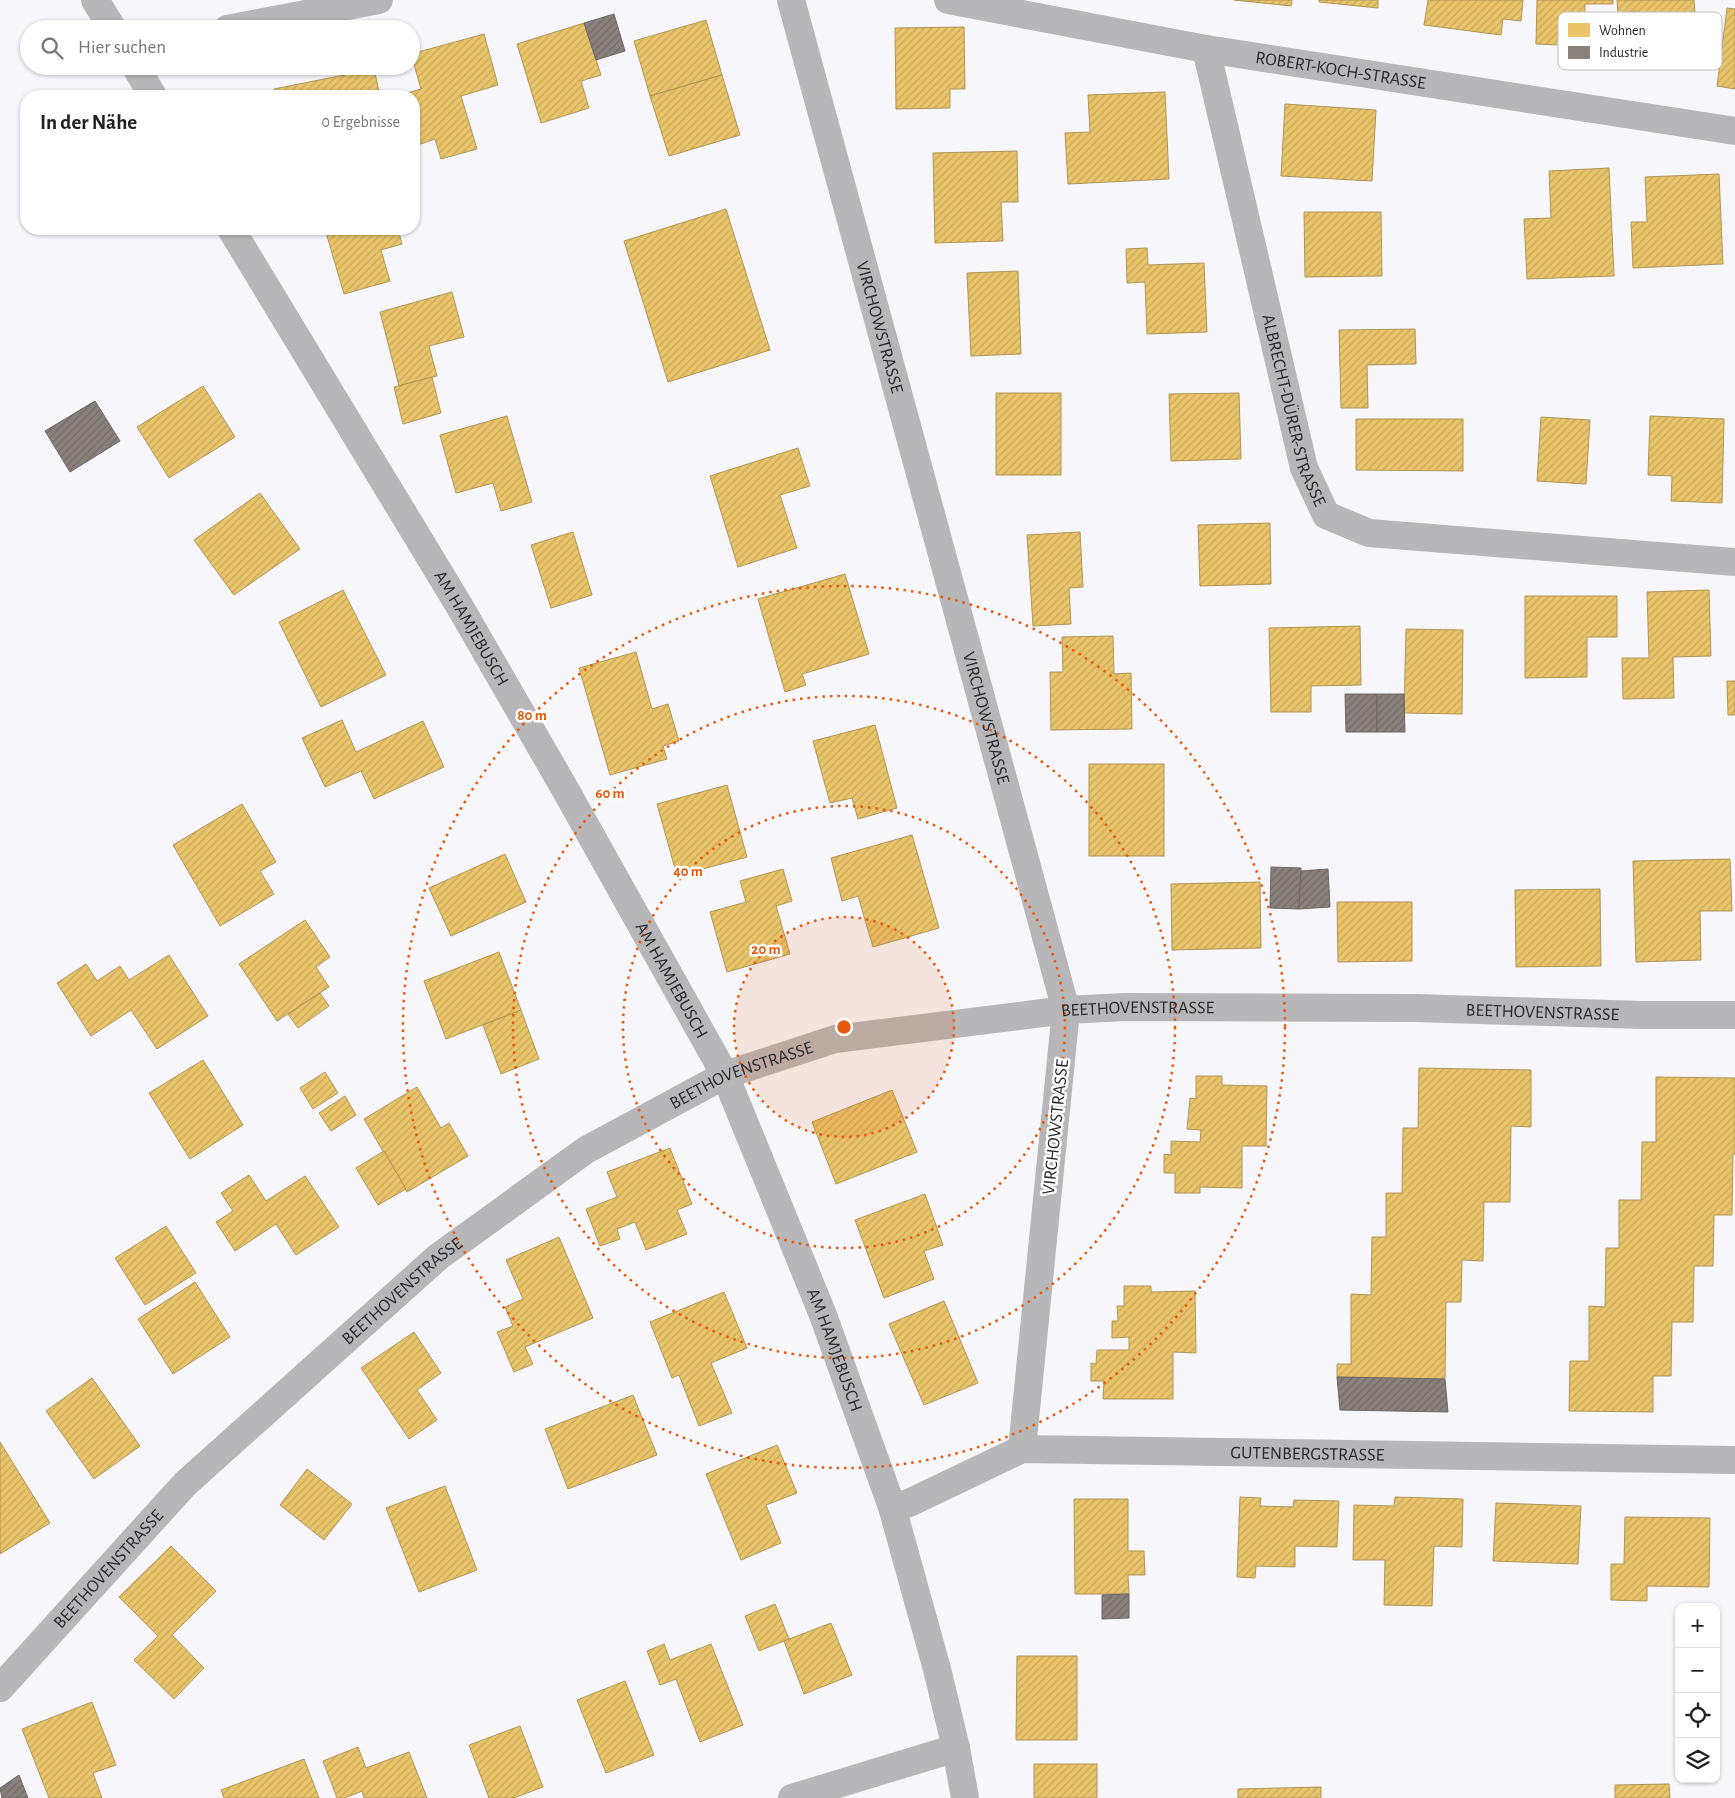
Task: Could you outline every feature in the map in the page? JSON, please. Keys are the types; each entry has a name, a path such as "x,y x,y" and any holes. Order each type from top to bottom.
{"street":[{"path":"95,0 107,20"},
{"path":"274,20 379,0"},
{"name":"VIRCHOWSTRASSE","path":"791,0 1066,1010 1022,1449"},
{"name":"ROBERT-KOCH-STRASSE","path":"948,0 1206,49 1735,131"},
{"name":"ALBRECHT-DÜRER-STRASSE","path":"1206,49 1304,468 1326,515 1369,533 1735,562"},
{"path":"140,75 149,90"},
{"name":"AM HAMJEBUSCH","path":"235,235 460,607 725,1075 823,1315 892,1507 937,1669 956,1748 965,1798"},
{"name":"BEETHOVENSTRASSE","path":"0,1688 185,1484 438,1257 586,1150 725,1075 835,1039 1066,1010 1126,1007 1416,1008 1642,1015 1735,1015"},
{"name":"GUTENBERGSTRASSE","path":"892,1507 909,1503 1022,1449 1735,1460"},
{"path":"792,1798 956,1748"}],"building: Wohnen":[{"path":"1234,0 1292,0 1291,6"},
{"path":"1319,0 1378,0 1378,8 1319,2"},
{"path":"1428,0 1523,0 1521,21 1503,19 1501,35 1424,25"},
{"path":"1537,0 1613,0 1613,4 1585,4 1585,12 1558,12 1558,45 1536,44"},
{"path":"1617,0 1694,0 1695,12 1639,11 1618,12"},
{"path":"1727,8 1735,9 1735,89 1717,86 1719,70 1722,70 1722,47"},
{"path":"706,20 722,75 650,96 634,41"},
{"path":"584,23 601,75 581,81 589,108 541,123 517,44"},
{"path":"964,27 965,89 950,89 950,108 896,109 895,28"},
{"path":"484,34 498,85 461,96 477,149 441,159 435,139 420,144 420,90 418,90 421,89 417,75 420,75 420,52"},
{"path":"344,75 375,75 379,90 274,90"},
{"path":"722,75 740,135 669,156 650,96"},
{"path":"1165,92 1169,179 1068,184 1065,133 1090,132 1088,95"},
{"path":"1285,104 1376,110 1372,181 1281,176"},
{"path":"1017,151 1018,202 1001,202 1003,241 935,243 933,153"},
{"path":"1609,168 1614,276 1527,279 1524,219 1551,218 1549,171"},
{"path":"1719,174 1723,264 1633,268 1631,222 1647,222 1645,177"},
{"path":"726,209 770,350 668,382 624,241"},
{"path":"1304,212 1381,212 1382,276 1305,277"},
{"path":"327,235 400,235 402,244 381,250 390,281 344,294"},
{"path":"1147,248 1148,265 1204,263 1207,332 1147,334 1145,282 1127,283 1126,249"},
{"path":"1018,271 1021,354 971,356 967,273"},
{"path":"452,292 464,337 429,346 437,376 399,386 380,312"},
{"path":"1415,329 1416,364 1367,365 1368,408 1341,408 1339,330"},
{"path":"432,377 441,413 403,424 394,387"},
{"path":"203,386 235,437 169,478 137,427"},
{"path":"996,393 1061,393 1061,475 996,475"},
{"path":"1239,393 1241,459 1171,461 1169,394"},
{"path":"507,416 532,502 501,511 493,483 456,493 440,435"},
{"path":"1650,416 1724,419 1722,503 1671,501 1672,476 1648,475"},
{"path":"1541,417 1590,420 1586,484 1537,481"},
{"path":"1356,419 1463,419 1463,471 1356,470"},
{"path":"798,448 810,486 780,495 797,548 738,567 710,476"},
{"path":"260,493 300,549 234,595 194,540"},
{"path":"1270,523 1271,584 1200,586 1198,525"},
{"path":"573,532 592,595 551,608 531,545"},
{"path":"1080,532 1083,587 1069,588 1071,624 1033,626 1027,535"},
{"path":"845,574 869,654 802,674 806,685 785,692 758,599"},
{"path":"343,590 386,675 321,707 279,622"},
{"path":"1709,590 1711,656 1673,657 1674,698 1623,699 1622,658 1649,658 1647,592"},
{"path":"1525,596 1617,596 1617,637 1587,637 1587,677 1525,678"},
{"path":"1360,626 1361,685 1311,686 1311,712 1271,712 1269,628"},
{"path":"1406,629 1463,630 1462,714 1404,713"},
{"path":"1113,636 1114,674 1131,673 1132,729 1051,730 1050,672 1063,672 1062,637"},
{"path":"636,652 652,709 668,704 679,741 663,746 667,759 610,775 579,668"},
{"path":"1727,681 1735,681 1735,715 1728,715"},
{"path":"342,720 356,752 423,721 444,767 374,799 361,771 325,787 302,738"},
{"path":"875,725 897,808 858,819 852,798 830,803 813,741"},
{"path":"1089,764 1164,764 1164,856 1089,856"},
{"path":"727,785 747,857 677,876 657,804"},
{"path":"242,804 276,862 260,871 274,894 220,926 173,845"},
{"path":"912,835 939,928 873,947 858,896 842,901 831,858"},
{"path":"505,854 526,902 451,936 429,888"},
{"path":"1730,859 1732,911 1700,911 1701,960 1636,962 1633,861"},
{"path":"783,869 792,901 776,906 790,954 727,972 710,912 746,902 740,881"},
{"path":"1260,882 1261,948 1172,950 1171,884"},
{"path":"1600,889 1601,966 1516,967 1515,890"},
{"path":"1337,902 1412,902 1412,961 1338,962"},
{"path":"305,920 330,957 316,967 329,987 277,1021 239,964"},
{"path":"499,952 521,1010 446,1039 424,981"},
{"path":"169,955 208,1016 157,1049 131,1010 91,1036 57,983 86,964 97,981 120,966 129,980"},
{"path":"320,993 329,1006 298,1028 288,1014"},
{"path":"521,1010 539,1059 501,1074 483,1025"},
{"path":"203,1060 243,1125 190,1159 149,1093"},
{"path":"1419,1068 1531,1070 1531,1127 1511,1126 1510,1202 1484,1202 1483,1261 1462,1260 1461,1302 1446,1302 1445,1379 1337,1377 1337,1364 1351,1364 1351,1294 1371,1295 1372,1237 1386,1237 1386,1193 1402,1193 1403,1128 1418,1128"},
{"path":"325,1072 338,1093 313,1109 300,1088"},
{"path":"1196,1076 1222,1076 1222,1085 1267,1086 1266,1146 1242,1146 1242,1188 1200,1187 1200,1193 1175,1193 1175,1173 1164,1173 1164,1154 1171,1155 1171,1141 1200,1142 1201,1130 1187,1129 1190,1098 1196,1099"},
{"path":"1656,1077 1735,1078 1735,1154 1733,1154 1732,1215 1714,1215 1713,1266 1694,1266 1693,1322 1672,1322 1671,1376 1653,1376 1653,1412 1569,1411 1570,1361 1589,1361 1589,1306 1605,1307 1606,1248 1619,1248 1619,1200 1641,1200 1642,1142 1656,1142"},
{"path":"417,1087 441,1128 449,1123 468,1156 407,1192 364,1119"},
{"path":"892,1090 917,1152 836,1184 812,1122"},
{"path":"345,1096 356,1115 331,1131 319,1113"},
{"path":"670,1148 692,1204 677,1210 687,1234 646,1250 635,1222 617,1229 620,1239 600,1246 586,1209 617,1197 607,1172"},
{"path":"384,1151 406,1189 378,1205 356,1168"},
{"path":"249,1175 266,1201 305,1176 339,1227 296,1255 276,1224 235,1251 216,1222 233,1211 221,1193"},
{"path":"925,1194 943,1245 924,1251 934,1279 884,1298 855,1220"},
{"path":"166,1226 196,1273 145,1305 115,1258"},
{"path":"559,1237 593,1318 525,1347 533,1364 514,1372 497,1332 513,1326 505,1307 523,1299 506,1260"},
{"path":"195,1282 230,1337 173,1374 138,1319"},
{"path":"1124,1286 1151,1286 1151,1292 1195,1291 1196,1353 1173,1352 1173,1399 1103,1399 1104,1381 1091,1381 1091,1363 1096,1364 1097,1350 1129,1350 1129,1337 1112,1338 1112,1321 1118,1321 1117,1306 1124,1306"},
{"path":"724,1292 747,1348 711,1363 732,1413 699,1426 679,1375 672,1378 650,1322"},
{"path":"944,1301 978,1383 924,1405 889,1324"},
{"path":"414,1332 441,1373 417,1390 437,1420 409,1439 361,1368"},
{"path":"92,1378 140,1446 94,1479 46,1411"},
{"path":"633,1395 657,1455 568,1489 545,1429"},
{"path":"0,1442 50,1523 0,1554"},
{"path":"777,1445 797,1493 766,1505 781,1543 741,1560 706,1474"},
{"path":"307,1469 352,1504 324,1540 280,1505"},
{"path":"445,1486 477,1570 419,1592 386,1508"},
{"path":"1240,1497 1261,1498 1260,1506 1293,1507 1294,1500 1339,1501 1337,1547 1295,1546 1295,1567 1256,1566 1255,1578 1237,1577"},
{"path":"1395,1497 1463,1499 1462,1547 1434,1546 1432,1606 1384,1605 1385,1560 1353,1560 1354,1505 1394,1506"},
{"path":"1074,1499 1128,1499 1128,1551 1144,1551 1145,1575 1128,1575 1129,1594 1075,1594"},
{"path":"1496,1503 1581,1506 1578,1564 1493,1561"},
{"path":"1625,1517 1710,1518 1709,1587 1647,1586 1647,1601 1611,1600 1611,1564 1624,1564"},
{"path":"171,1546 216,1591 172,1635 204,1668 174,1699 134,1660 158,1636 119,1597"},
{"path":"775,1604 789,1639 759,1651 745,1616"},
{"path":"831,1623 852,1675 804,1694 784,1641"},
{"path":"664,1644 670,1660 711,1644 743,1725 700,1742 676,1679 660,1685 647,1651"},
{"path":"1017,1656 1077,1656 1077,1740 1016,1740"},
{"path":"625,1681 654,1755 606,1773 577,1700"},
{"path":"92,1702 116,1765 93,1773 102,1798 49,1798 22,1729"},
{"path":"520,1726 543,1787 514,1798 489,1798 469,1745"},
{"path":"358,1747 366,1768 409,1752 427,1798 364,1798 362,1791 345,1798 337,1798 323,1761"},
{"path":"304,1759 319,1798 224,1798 221,1790"},
{"path":"1034,1764 1097,1764 1097,1798 1034,1798"},
{"path":"1669,1784 1670,1798 1615,1798 1615,1785"},
{"path":"1321,1787 1321,1798 1238,1798 1238,1789"}],"building: Industrie":[{"path":"614,14 625,51 596,60 584,23"},
{"path":"95,401 120,441 70,472 45,431"},
{"path":"1345,694 1377,694 1377,732 1346,732"},
{"path":"1377,694 1404,694 1405,732 1377,732"},
{"path":"1271,867 1301,868 1299,909 1270,908"},
{"path":"1328,869 1330,907 1299,909 1301,871"},
{"path":"1337,1377 1445,1379 1448,1412 1340,1410"},
{"path":"1129,1594 1129,1618 1102,1619 1102,1595"},
{"path":"19,1775 28,1798 2,1798 0,1788"}]}
